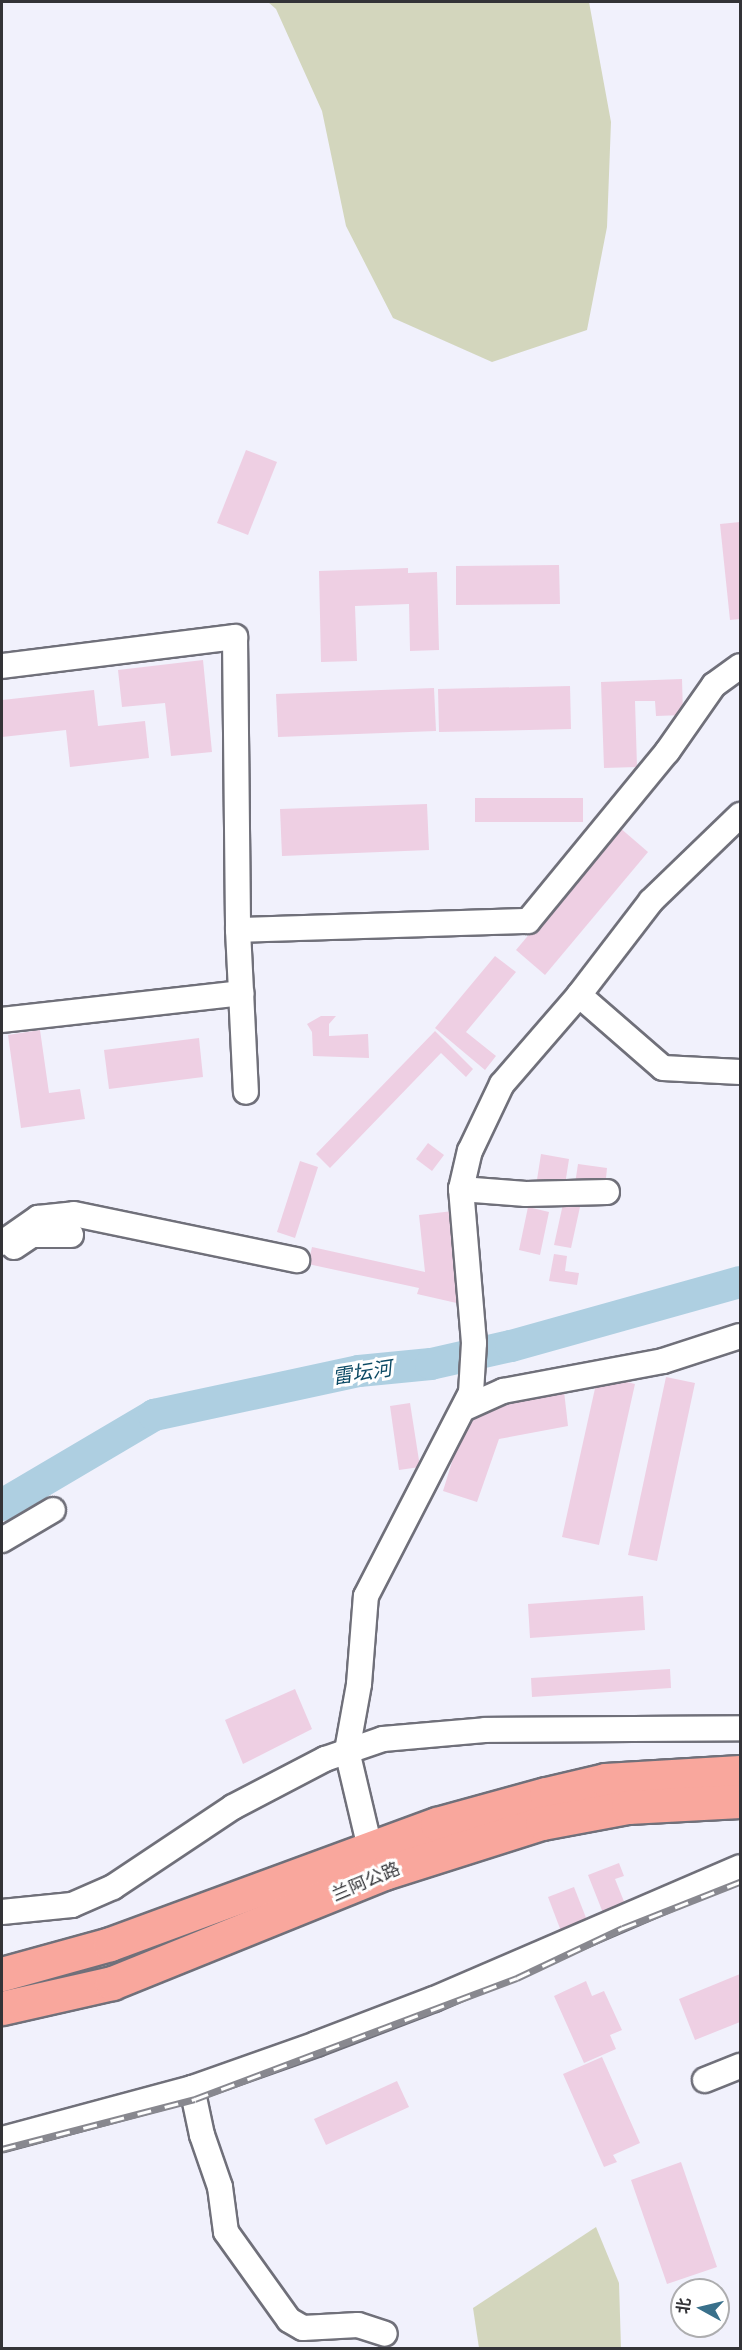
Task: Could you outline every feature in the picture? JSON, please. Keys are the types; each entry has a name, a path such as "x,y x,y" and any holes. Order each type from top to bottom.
{"highway":[{"name":"兰阿公路","path":"2,2008 112,1983 237,1936 377,1860 437,1824 604,1780 741,1772"},
{"name":"兰阿公路","path":"2,1974 110,1944 377,1860 543,1823 628,1807 741,1801"}],"street":[{"path":"2,666 236,637 238,930 246,1092"},
{"path":"238,930 528,921 667,752 714,685 741,666"},
{"path":"377,1860 346,1751 359,1684 366,1596 468,1401 474,1342 461,1189 477,1132 502,1084 579,995 651,901 741,815"},
{"path":"2,1020 241,993"},
{"path":"579,995 663,1068 741,1072"},
{"path":"461,1189 526,1194 608,1192"},
{"path":"2,1243 38,1218 74,1214 297,1260"},
{"path":"2,1260 32,1235 71,1235"},
{"path":"468,1401 503,1391 663,1361 741,1336"},
{"path":"2,1540 53,1510"},
{"path":"2,1912 72,1905 113,1887 233,1807 346,1751 383,1739 485,1730 741,1728"},
{"path":"2,2139 192,2088 434,1999 741,1867"},
{"path":"705,2080 741,2066"},
{"path":"192,2088 202,2134 220,2187 226,2232 289,2320 303,2328 358,2325 385,2334"}],"green space":[{"path":"268,2 589,2 611,122 607,227 587,330 492,362 393,318 346,226 322,111 276,9"},
{"path":"596,2227 619,2283 621,2348 479,2348 473,2308"}],"building":[{"path":"246,450 277,462 248,535 217,523"},
{"path":"740,522 740,619 730,620 720,524"},
{"path":"559,565 560,604 456,605 456,566"},
{"path":"408,568 408,573 437,572 439,650 410,651 409,604 355,606 357,661 321,662 319,571"},
{"path":"203,660 212,752 171,756 165,703 122,707 118,670"},
{"path":"682,679 683,715 656,716 655,701 635,701 637,767 604,768 601,682"},
{"path":"570,686 571,729 439,732 438,689"},
{"path":"434,688 436,731 278,737 276,694"},
{"path":"94,690 98,726 145,721 149,758 70,767 66,730 2,737 2,700"},
{"path":"475,798 583,798 583,822 475,822"},
{"path":"427,804 429,850 282,856 280,809"},
{"path":"619,827 648,852 545,975 516,950"},
{"path":"495,956 516,972 466,1032 496,1056 485,1070 435,1028"},
{"path":"321,1016 336,1016 329,1024 329,1036 368,1034 369,1058 313,1056 312,1032 307,1024"},
{"path":"40,1030 49,1093 80,1089 85,1119 21,1128 8,1035"},
{"path":"435,1031 473,1069 466,1077 441,1053 330,1168 316,1154"},
{"path":"199,1038 203,1077 109,1089 104,1050"},
{"path":"428,1143 444,1155 432,1171 416,1159"},
{"path":"541,1154 569,1159 564,1191 536,1186"},
{"path":"300,1161 318,1167 295,1238 277,1232"},
{"path":"578,1164 607,1168 605,1188 575,1184"},
{"path":"563,1204 580,1207 571,1248 554,1245"},
{"path":"528,1207 549,1212 540,1255 519,1250"},
{"path":"453,1211 461,1304 417,1294 419,1288 308,1264 312,1247 425,1272 419,1215"},
{"path":"554,1254 567,1256 565,1271 579,1273 577,1285 549,1281"},
{"path":"598,1375 635,1384 599,1545 562,1537"},
{"path":"666,1377 695,1383 657,1561 628,1555"},
{"path":"564,1391 568,1426 499,1439 477,1502 443,1491 463,1426 482,1409"},
{"path":"410,1403 420,1467 399,1470 390,1406"},
{"path":"643,1596 645,1630 530,1638 528,1604"},
{"path":"670,1669 671,1688 532,1697 531,1678"},
{"path":"295,1689 312,1729 243,1764 225,1720"},
{"path":"619,1863 624,1876 615,1879 629,1914 607,1923 588,1875"},
{"path":"574,1887 590,1928 564,1939 548,1897"},
{"path":"740,1974 740,2022 695,2040 679,1999"},
{"path":"586,1981 592,1996 604,1991 622,2030 610,2035 616,2049 584,2063 554,1996"},
{"path":"602,2057 640,2143 613,2155 617,2162 604,2167 563,2074"},
{"path":"397,2081 409,2107 326,2145 314,2119"},
{"path":"681,2162 717,2267 685,2278 670,2278 670,2283 667,2284 631,2180"}],"waterway":[{"name":"雷坛河","path":"2,1505 154,1415 359,1371 431,1364 511,1346 740,1282"}],"railway":[{"path":"2,2149 195,2099 517,1978 623,1928 740,1882"}]}
